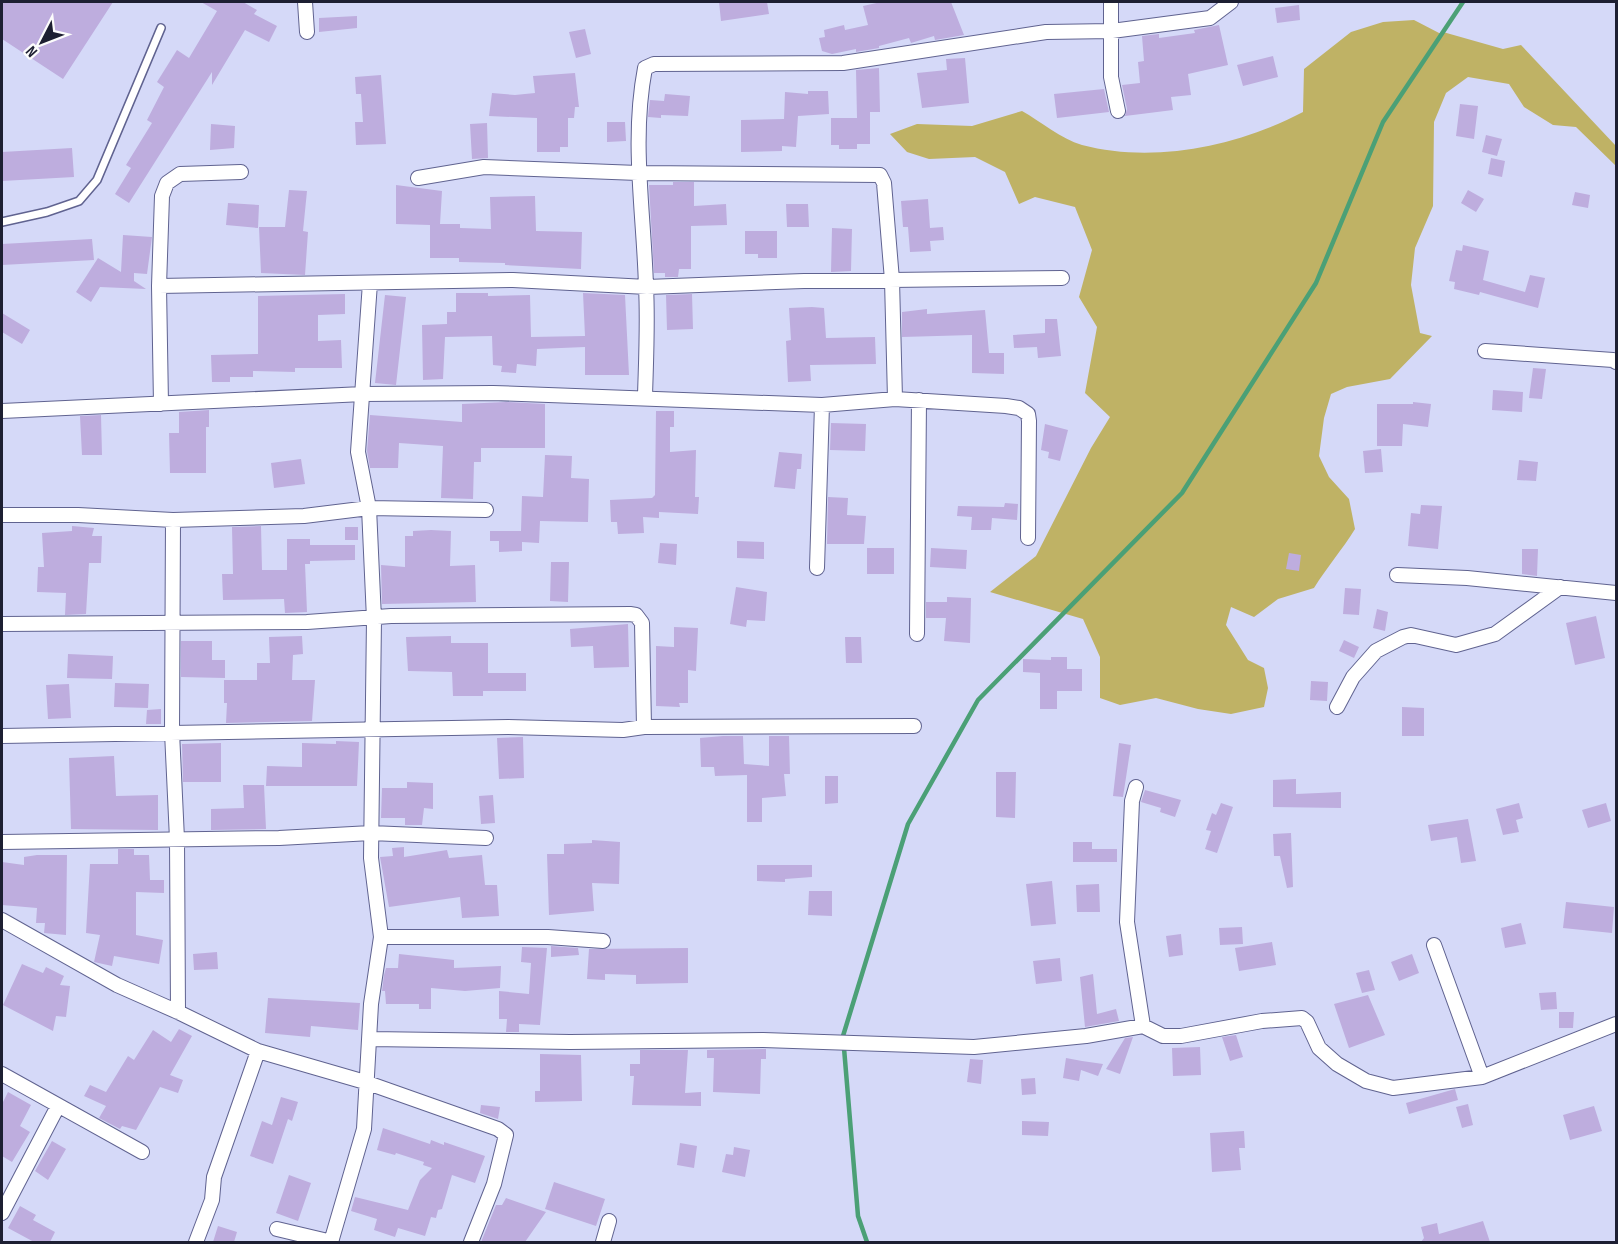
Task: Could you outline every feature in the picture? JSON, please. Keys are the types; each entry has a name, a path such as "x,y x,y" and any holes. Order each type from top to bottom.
{"street":[{"path":"305,2 307,32"},
{"path":"1111,2 1111,77 1118,111"},
{"path":"645,396 646,287 638,173 640,90 645,68 654,64 843,63 1046,32 1112,31 1210,18 1231,2"},
{"path":"418,178 484,167 638,173 880,175 884,183 892,280 895,399"},
{"path":"161,404 159,286 162,196 166,183 180,174 241,172"},
{"path":"159,286 513,280 646,287 1062,278"},
{"path":"277,1229 331,1242 364,1128 371,1004 381,937 371,858 374,619 369,508 358,452 370,283"},
{"path":"1485,351 1617,362"},
{"path":"2,411 363,394 493,393 645,396 822,405 895,399 1006,406 1019,408 1028,414 1028,538"},
{"path":"917,634 919,400"},
{"path":"817,568 822,405"},
{"path":"2,515 78,515 173,520 304,516 369,508 486,510"},
{"path":"173,520 172,732 177,839 178,1012"},
{"path":"1398,575 1467,578 1617,593"},
{"path":"1337,707 1353,677 1376,651 1411,635 1456,645 1495,634 1560,587"},
{"path":"2,624 307,622 547,614 636,615 642,622 645,645 644,727"},
{"path":"2,736 508,727 623,730 644,727 914,726"},
{"path":"1136,787 1132,801 1127,922 1143,1026"},
{"path":"2,842 371,833 486,838"},
{"path":"2,920 117,985 258,1051 365,1082 493,1126 506,1136 494,1184 471,1242"},
{"path":"381,937 548,937 603,941"},
{"path":"1434,945 1482,1077"},
{"path":"370,1039 570,1042 764,1040 974,1047 1086,1036 1143,1026 1163,1035 1181,1036 1262,1021 1302,1018 1307,1022 1318,1047 1337,1064 1366,1081 1393,1088 1482,1077 1617,1024"},
{"path":"196,1242 212,1200 214,1177 258,1051"},
{"path":"2,1074 142,1152"},
{"path":"2,1213 58,1106"},
{"path":"603,1242 609,1221"}],"lane":[{"path":"2,222 47,213 79,201 97,180 161,28"}],"shaded area":[{"path":"1414,20 1441,34 1443,32 1503,49 1521,45 1616,146 1616,166 1576,127 1553,125 1524,107 1509,84 1468,77 1446,93 1434,122 1433,206 1415,248 1411,285 1420,333 1432,336 1390,379 1347,387 1331,394 1324,418 1319,456 1329,477 1349,499 1355,529 1314,588 1278,599 1254,617 1231,607 1226,625 1248,660 1264,668 1268,688 1264,707 1231,714 1198,709 1156,698 1120,705 1100,698 1100,657 1083,619 990,592 1036,556 1091,448 1110,417 1085,393 1097,327 1079,297 1092,250 1075,207 1035,197 1019,204 1005,172 975,157 929,159 907,152 890,134 917,124 972,126 1022,111 1074,142 1110,150 1138,153 1166,152 1223,142 1278,124 1303,112 1304,69 1351,32 1383,22"}],"building":[{"path":"2,2 113,2 63,79 2,39"},
{"path":"201,2 243,2 257,10 254,14 277,26 269,42 245,30 212,85 212,72 129,203 115,194 131,168 126,165 152,123 147,120 164,87 157,82 177,50 189,58 217,11"},
{"path":"719,2 767,2 769,14 721,21"},
{"path":"881,2 951,2 964,35 935,40 934,36 911,43 909,38 879,46 879,48 856,52 856,49 832,54 822,51 819,38 825,37 824,30 844,25 845,30 868,25 863,6"},
{"path":"1299,5 1300,20 1277,23 1275,8"},
{"path":"357,16 357,28 319,32 319,18"},
{"path":"1219,25 1228,65 1188,74 1191,95 1171,97 1173,110 1125,116 1127,109 1122,85 1140,83 1138,62 1144,61 1142,36 1159,34 1159,38 1195,33 1194,30"},
{"path":"585,29 591,54 576,58 569,32"},
{"path":"1273,56 1278,77 1243,86 1237,65"},
{"path":"965,58 969,103 922,108 917,73 947,70 946,59"},
{"path":"879,68 880,112 870,112 870,144 857,144 857,149 839,149 839,145 831,145 831,118 857,118 856,70"},
{"path":"575,73 579,107 575,107 574,118 568,118 568,147 560,147 560,152 537,152 537,118 489,116 492,93 515,95 535,93 533,76"},
{"path":"381,75 386,144 356,145 355,122 363,122 361,94 356,94 355,77"},
{"path":"1104,89 1109,112 1057,118 1054,94"},
{"path":"808,91 828,91 829,114 798,116 796,147 782,146 782,151 741,152 741,120 784,119 785,92 808,94"},
{"path":"665,94 690,96 688,116 648,117 650,100 664,101"},
{"path":"1460,104 1478,106 1474,139 1456,136"},
{"path":"607,122 625,122 626,141 607,142"},
{"path":"487,123 488,158 472,159 470,124"},
{"path":"211,124 235,126 234,148 210,150"},
{"path":"1486,135 1502,139 1497,156 1482,152"},
{"path":"72,148 74,177 2,181 2,152"},
{"path":"1491,158 1505,161 1502,177 1488,174"},
{"path":"673,182 694,182 694,206 726,204 727,225 691,226 691,269 679,269 678,277 665,277 665,273 654,273 649,185 673,185"},
{"path":"396,185 442,191 440,224 460,224 460,228 491,229 490,197 535,196 536,231 582,232 581,269 459,262 459,258 430,258 430,225 396,224"},
{"path":"289,190 307,191 303,231 308,232 305,275 261,273 259,227 285,227"},
{"path":"1468,190 1484,199 1476,212 1461,203"},
{"path":"1575,192 1590,195 1588,208 1572,205"},
{"path":"928,199 930,228 943,227 944,240 930,241 931,251 910,252 908,227 903,227 901,201"},
{"path":"228,203 259,205 258,228 226,225"},
{"path":"786,204 808,204 809,227 787,227"},
{"path":"832,228 852,229 851,271 831,272"},
{"path":"745,231 777,231 777,258 758,258 758,254 745,254"},
{"path":"123,235 152,237 147,274 134,273 134,281 146,289 100,287 91,302 76,292 98,258 121,272"},
{"path":"92,239 94,260 2,265 2,244"},
{"path":"1463,245 1489,251 1483,280 1525,292 1530,275 1545,278 1538,308 1480,292 1479,295 1454,289 1455,282 1449,281 1456,250 1462,251"},
{"path":"456,293 488,293 488,296 530,295 531,337 585,336 583,293 625,295 629,375 585,375 585,347 537,349 536,366 517,364 516,373 501,372 502,366 493,365 492,336 445,337 443,379 423,380 422,325 447,324 447,312 456,312"},
{"path":"345,294 345,314 318,315 318,341 341,340 342,368 295,368 295,372 253,371 253,377 230,377 230,382 212,382 211,355 258,354 258,296"},
{"path":"692,294 693,329 667,330 666,295"},
{"path":"385,295 406,297 396,385 375,383"},
{"path":"789,308 824,308 826,338 875,337 876,364 810,365 811,381 788,382 786,341 791,340"},
{"path":"927,309 927,314 985,310 989,353 1004,353 1004,374 972,373 972,335 902,337 902,312"},
{"path":"2,313 30,330 22,344 2,332"},
{"path":"1045,319 1057,319 1061,356 1038,358 1037,347 1014,348 1013,335 1045,333"},
{"path":"1533,368 1546,369 1542,399 1529,398"},
{"path":"1493,390 1523,392 1522,412 1492,410"},
{"path":"506,402 545,404 545,448 481,448 481,462 474,462 473,499 441,498 443,446 399,443 398,468 370,468 367,451 370,415 462,422 462,404"},
{"path":"1413,402 1431,404 1428,427 1403,424 1402,446 1377,446 1377,404 1413,404"},
{"path":"209,410 209,427 206,427 206,473 170,473 169,433 179,433 179,412"},
{"path":"656,411 674,411 674,427 670,427 670,452 696,450 695,497 699,497 698,514 659,512 659,518 643,517 644,533 618,534 617,522 611,522 610,500 652,498 655,495"},
{"path":"101,415 102,455 82,455 80,416"},
{"path":"831,423 866,424 865,451 830,450"},
{"path":"1045,424 1068,430 1060,461 1048,458 1049,452 1041,450"},
{"path":"1381,449 1383,472 1365,473 1363,451"},
{"path":"779,452 802,454 801,469 797,469 795,489 774,487"},
{"path":"545,455 572,456 571,478 589,479 588,522 540,521 539,543 522,542 522,551 499,552 499,541 490,541 490,531 521,531 522,496 543,497"},
{"path":"301,459 305,484 274,488 271,463"},
{"path":"1519,460 1538,462 1536,481 1517,480"},
{"path":"828,497 848,498 847,515 866,516 864,544 827,544"},
{"path":"1005,503 1018,504 1017,520 992,518 991,530 971,530 972,517 957,516 958,506 1004,507"},
{"path":"1421,505 1442,506 1438,549 1408,546 1411,513 1420,514"},
{"path":"72,526 94,528 92,536 102,536 101,563 89,563 86,614 65,615 66,593 37,592 38,567 44,567 42,533 72,531"},
{"path":"261,526 262,570 287,570 287,539 310,539 310,545 355,545 355,560 310,561 310,564 305,564 307,612 285,613 284,599 223,600 222,574 233,574 232,527"},
{"path":"345,527 358,527 358,540 345,540"},
{"path":"413,531 451,531 450,566 475,565 476,602 382,604 381,565 405,567 405,536 413,536"},
{"path":"737,541 764,542 764,559 737,558"},
{"path":"660,543 677,544 676,565 658,563"},
{"path":"867,548 894,548 894,574 867,574"},
{"path":"931,548 967,550 966,569 930,567"},
{"path":"1522,549 1538,549 1537,576 1522,574"},
{"path":"1289,553 1301,555 1299,571 1286,569"},
{"path":"551,562 569,562 568,602 550,601"},
{"path":"736,587 767,592 765,621 747,620 746,627 730,624"},
{"path":"1345,588 1361,589 1359,615 1343,614"},
{"path":"947,597 971,598 970,643 944,641 946,618 926,618 926,602 947,602"},
{"path":"1377,609 1388,612 1385,631 1373,628"},
{"path":"1596,616 1605,658 1575,665 1566,623"},
{"path":"628,624 629,667 594,668 593,646 571,647 570,629"},
{"path":"674,627 698,628 696,671 688,670 688,703 679,703 680,707 656,706 656,646 674,647"},
{"path":"302,636 303,654 293,655 292,680 315,680 312,721 226,723 227,703 224,703 224,680 257,680 257,663 270,663 269,637"},
{"path":"451,636 451,643 488,643 488,673 526,673 526,691 483,691 483,696 453,696 452,672 408,671 406,637"},
{"path":"845,637 861,637 862,663 846,663"},
{"path":"1344,640 1359,647 1354,658 1339,651"},
{"path":"181,641 212,641 212,660 225,660 225,678 181,677"},
{"path":"68,654 113,656 112,679 67,678"},
{"path":"1051,657 1067,657 1067,669 1082,669 1082,691 1057,691 1057,709 1040,709 1040,673 1023,672 1023,659 1051,660"},
{"path":"1311,681 1328,682 1327,701 1310,700"},
{"path":"115,683 149,684 148,708 114,707"},
{"path":"69,684 71,718 48,719 46,685"},
{"path":"1402,707 1424,708 1424,736 1402,736"},
{"path":"161,709 161,724 146,724 147,710"},
{"path":"743,736 744,764 769,766 769,736 789,736 790,774 784,774 786,796 762,798 762,822 747,822 747,775 715,776 714,767 701,767 700,738"},
{"path":"523,737 524,778 499,779 497,738"},
{"path":"336,741 359,742 357,786 266,786 267,766 302,767 302,743 336,744"},
{"path":"221,743 221,782 183,782 182,744"},
{"path":"1119,743 1131,745 1123,797 1113,796"},
{"path":"114,756 116,796 158,795 158,830 71,829 69,758"},
{"path":"996,772 1016,772 1015,818 996,817"},
{"path":"825,776 838,776 838,803 825,804"},
{"path":"1296,779 1296,794 1341,792 1341,808 1273,807 1273,780"},
{"path":"407,782 433,783 433,809 424,808 422,825 405,825 405,818 381,818 382,788 407,788"},
{"path":"243,785 264,785 266,829 211,830 211,809 244,808"},
{"path":"1145,790 1181,800 1175,817 1160,812 1161,808 1141,802"},
{"path":"493,795 495,823 481,824 479,796"},
{"path":"1221,803 1233,807 1217,853 1205,849 1211,831 1206,830 1212,813 1216,815"},
{"path":"1519,803 1523,818 1516,820 1519,832 1503,835 1496,809"},
{"path":"1606,803 1611,821 1588,828 1582,810"},
{"path":"1468,819 1476,861 1461,863 1457,837 1431,841 1428,825"},
{"path":"1291,833 1293,887 1287,888 1280,856 1274,856 1273,834"},
{"path":"592,840 620,842 619,884 592,883 594,911 549,915 547,854 564,854 564,844 592,843"},
{"path":"1073,842 1092,842 1092,849 1117,849 1117,862 1073,862"},
{"path":"404,847 404,857 447,850 449,858 482,855 485,885 497,885 499,916 462,918 460,897 389,907 380,857 393,856 392,848"},
{"path":"118,849 134,849 134,855 149,855 150,880 164,880 164,893 136,892 136,935 163,940 159,964 114,956 112,966 94,962 100,935 86,933 90,864 118,864"},
{"path":"67,855 66,935 44,933 45,923 36,923 37,908 2,905 2,862 24,865 24,857"},
{"path":"757,865 812,865 812,877 785,879 785,882 757,881"},
{"path":"1052,881 1056,924 1031,926 1026,884"},
{"path":"1099,884 1100,912 1077,912 1076,885"},
{"path":"809,891 832,891 832,916 808,915"},
{"path":"1566,902 1614,907 1612,933 1563,928"},
{"path":"1521,923 1526,944 1505,948 1501,928"},
{"path":"1242,927 1243,944 1220,945 1219,928"},
{"path":"1181,934 1183,955 1169,957 1166,936"},
{"path":"1272,942 1276,965 1239,971 1235,948"},
{"path":"551,946 578,948 579,955 551,957"},
{"path":"522,947 547,948 540,1025 519,1024 519,1032 506,1032 507,1019 499,1019 499,991 529,994 531,963 521,962"},
{"path":"688,948 688,983 636,984 636,975 605,974 605,980 587,979 589,949"},
{"path":"217,952 218,969 194,970 193,954"},
{"path":"399,954 454,960 454,968 501,966 500,988 465,991 431,988 431,1009 419,1009 419,1004 386,1004 385,991 382,991 384,975 386,968 398,968"},
{"path":"1412,954 1419,973 1399,981 1391,962"},
{"path":"1060,958 1062,981 1036,984 1033,961"},
{"path":"22,964 43,973 46,967 64,976 60,985 70,986 66,1017 56,1016 53,1031 3,1005"},
{"path":"1369,970 1375,990 1362,993 1356,973"},
{"path":"1093,974 1097,1014 1116,1009 1119,1021 1085,1027 1080,977"},
{"path":"1556,992 1557,1009 1541,1010 1539,993"},
{"path":"1368,995 1385,1035 1349,1048 1334,1004"},
{"path":"268,998 360,1003 358,1030 311,1026 310,1037 265,1033"},
{"path":"1559,1012 1574,1012 1573,1028 1559,1028"},
{"path":"179,1029 192,1036 170,1075 183,1080 178,1093 160,1087 136,1130 122,1126 120,1129 99,1118 106,1106 84,1096 90,1085 106,1092 128,1056 134,1060 153,1030 171,1042"},
{"path":"1236,1035 1243,1057 1230,1061 1222,1037"},
{"path":"1133,1037 1120,1074 1106,1069 1125,1038"},
{"path":"1200,1047 1201,1075 1173,1076 1172,1048"},
{"path":"766,1049 766,1059 761,1059 760,1094 713,1092 714,1058 707,1058 707,1050"},
{"path":"640,1050 688,1050 685,1093 701,1092 701,1106 632,1105 634,1076 630,1076 630,1064 640,1064"},
{"path":"540,1054 581,1055 582,1101 535,1102 535,1091 540,1091"},
{"path":"1066,1058 1103,1064 1098,1076 1081,1070 1079,1081 1063,1078"},
{"path":"970,1059 983,1060 981,1084 967,1082"},
{"path":"1035,1078 1036,1094 1022,1095 1021,1079"},
{"path":"1455,1089 1458,1100 1409,1114 1406,1103"},
{"path":"8,1092 31,1105 20,1126 30,1132 12,1162 2,1156 2,1104"},
{"path":"281,1097 298,1102 292,1121 288,1119 273,1164 250,1156 262,1121 272,1125"},
{"path":"1468,1104 1473,1125 1462,1128 1456,1107"},
{"path":"481,1105 500,1107 498,1119 480,1113"},
{"path":"1594,1106 1602,1131 1570,1140 1563,1115"},
{"path":"1022,1121 1049,1122 1048,1136 1022,1135"},
{"path":"383,1128 430,1144 431,1140 444,1145 444,1142 485,1156 475,1183 452,1175 442,1209 438,1210 436,1218 431,1217 425,1236 398,1228 395,1237 374,1230 377,1219 351,1211 355,1197 408,1210 420,1180 432,1168 423,1165 424,1162 377,1150"},
{"path":"1244,1131 1245,1148 1239,1148 1241,1170 1212,1172 1210,1133"},
{"path":"52,1141 66,1149 48,1180 35,1171"},
{"path":"680,1143 697,1146 694,1168 677,1165"},
{"path":"734,1147 750,1150 745,1177 722,1172 726,1154 733,1155"},
{"path":"289,1175 311,1183 298,1221 276,1213"},
{"path":"554,1182 605,1199 596,1226 545,1209"},
{"path":"506,1198 546,1212 525,1242 481,1242 496,1205 502,1205"},
{"path":"20,1206 36,1215 33,1220 55,1232 50,1242 34,1242 8,1228"},
{"path":"1483,1221 1490,1242 1421,1242 1424,1238 1421,1227 1437,1223 1439,1234"},
{"path":"218,1226 237,1232 234,1242 213,1242"}],"waterway":[{"path":"867,1242 858,1216 843,1036 908,824 978,700 1182,493 1316,283 1383,122 1463,2"}]}
